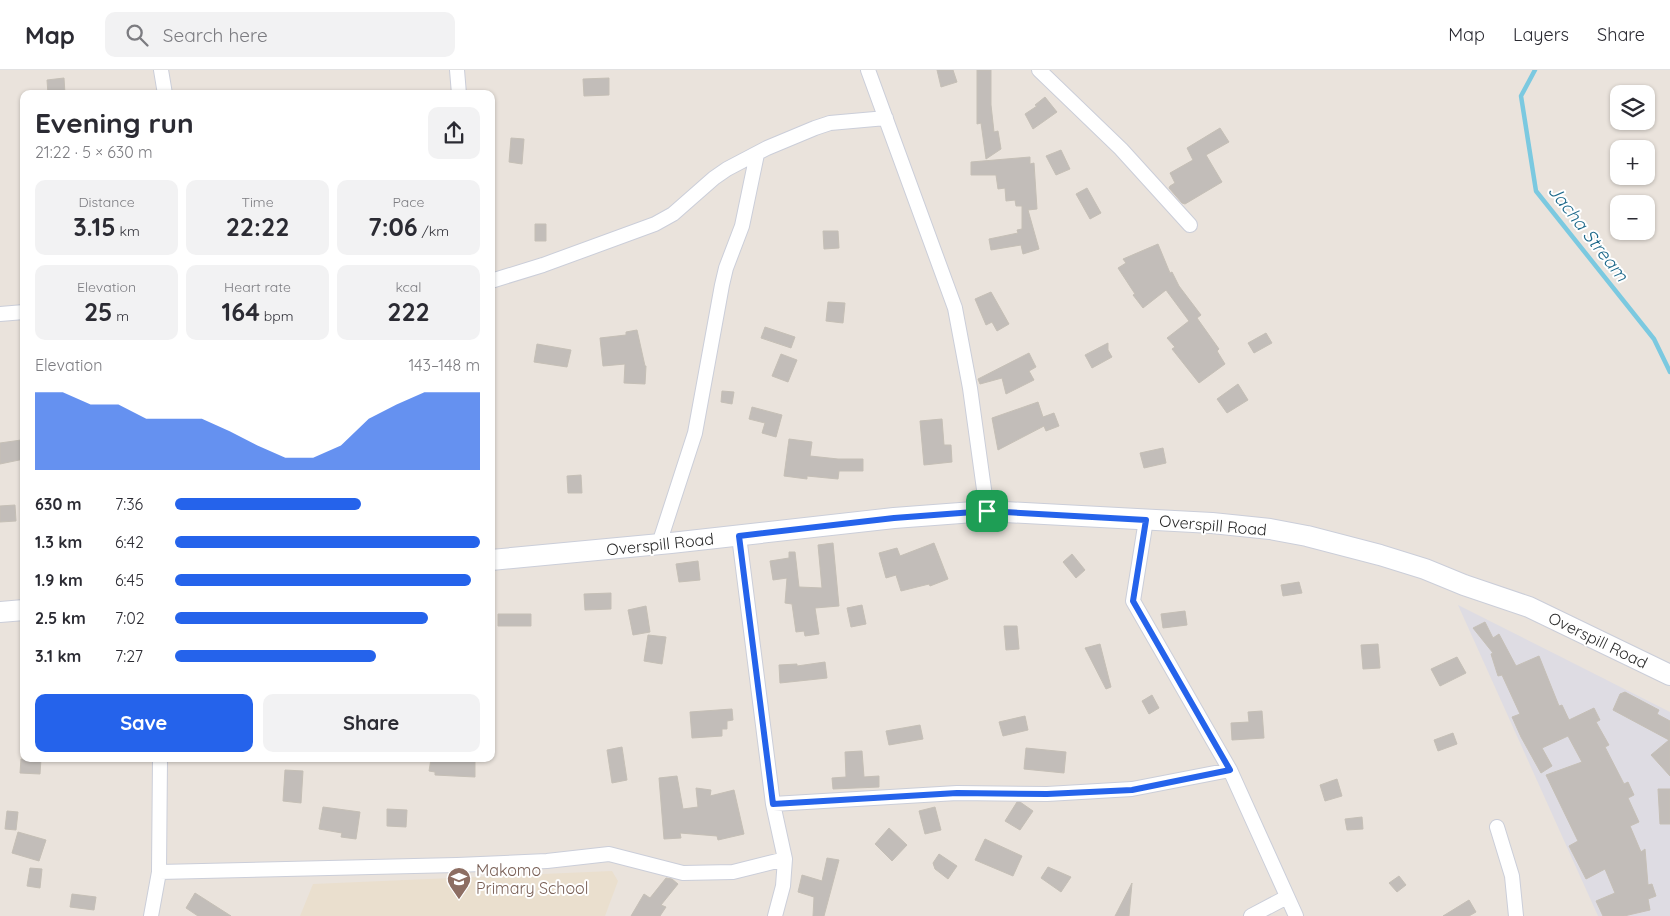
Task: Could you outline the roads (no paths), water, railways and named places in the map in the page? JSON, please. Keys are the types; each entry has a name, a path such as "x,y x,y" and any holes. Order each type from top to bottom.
{"street":[{"path":"161,70 164,90"},
{"path":"457,70 459,90"},
{"path":"868,70 955,308 970,388 987,511"},
{"path":"1039,70 1121,149 1190,225"},
{"path":"495,280 543,265 655,224 673,214 727,169 823,125 886,118"},
{"path":"659,544 695,433 722,285 726,268 742,226 757,154"},
{"path":"0,314 20,312"},
{"name":"Overspill Road","path":"495,560 739,536 894,518 987,511 1212,523 1270,529 1307,536 1380,555 1529,607 1670,675"},
{"path":"1146,520 1133,601 1230,770 1296,916"},
{"path":"739,536 773,804 785,859 783,886 776,916"},
{"path":"0,612 20,610"},
{"path":"151,916 159,872 160,762"},
{"path":"773,804 957,793 1047,794 1132,790 1230,770"},
{"path":"1497,827 1512,876 1516,916"},
{"path":"159,872 547,862 609,854 683,873 733,872 785,859"},
{"path":"1251,916 1287,897"}],"waterway":[{"name":"Jacha Stream","path":"1535,70 1521,96 1536,191 1654,339 1670,372"}],"place":[{"name":"Makomo Primary School","path":"459,900"}]}
